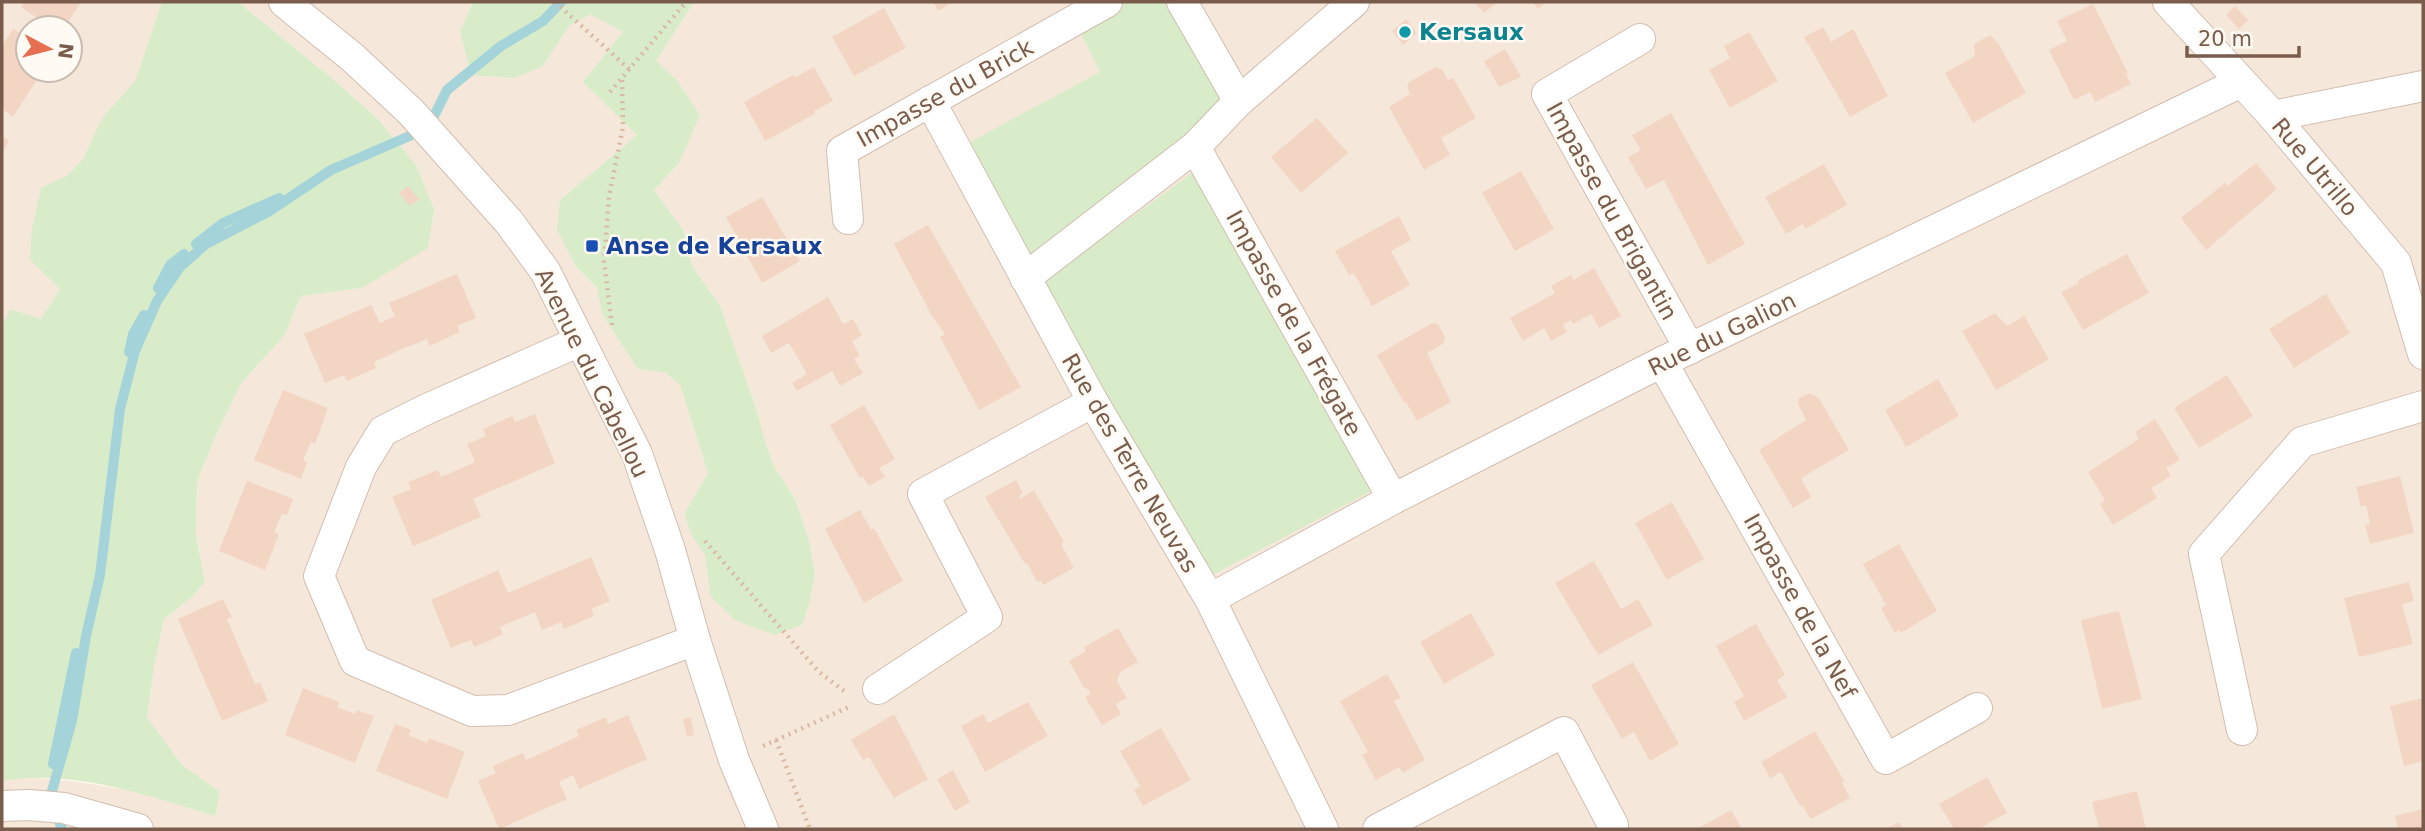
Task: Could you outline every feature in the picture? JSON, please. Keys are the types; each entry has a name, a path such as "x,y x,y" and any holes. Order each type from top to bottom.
{"street":[{"name":"Avenue du Cabellou","path":"284,2 352,57 411,112 509,222 545,271 636,454 670,550 695,640 734,760 763,829"},
{"name":"Impasse du Brick","path":"848,219 842,151 1107,2"},
{"path":"1182,2 1239,101"},
{"path":"1025,278 1195,147 1239,101 1354,2"},
{"name":"Rue Utrillo","path":"2168,2 2273,116 2396,263 2423,354"},
{"name":"Impasse du Brigantin","path":"1640,39 1547,94 1690,349"},
{"name":"Rue du Galion","path":"1210,599 1393,499 1662,362 2241,82"},
{"path":"2273,116 2423,86"},
{"name":"Rue des Terre Neuvas","path":"930,101 1093,402 1210,599 1323,829"},
{"name":"Impasse de la Frégate","path":"1195,147 1393,499"},
{"path":"580,341 426,409 383,431 361,467 318,576 355,662 472,711 508,710 695,640"},
{"name":"Impasse de la Nef","path":"1662,362 1886,759 1977,708"},
{"path":"869,696 987,617 923,494 1093,402"},
{"path":"2242,730 2204,554 2302,442 2423,406"},
{"path":"1378,829 1564,732 1613,825"},
{"path":"2,806 64,808 138,829"}],"path":[{"path":"610,92 686,2"},
{"path":"556,3 629,69"},
{"path":"613,330 604,262 609,196 623,127 622,77"},
{"path":"701,532 707,544 818,671 869,696"},
{"path":"734,760 869,696"},
{"path":"776,740 810,829"}],"shaded area":[{"path":"2,2 162,2 135,81 102,118 84,159 68,175 41,189 60,289 41,319 10,309 2,327"},
{"path":"238,2 473,2 460,31 472,75 543,66 569,26 591,13 623,32 606,56 637,135 560,200 576,267 597,288 603,314 680,385 708,473 684,514 692,536 705,555 710,596 802,625 815,574 809,541 795,499 776,470 767,448 755,405 720,306 692,266 684,231 654,190 679,163 676,79 656,61 694,2 2423,2 2423,829 2,829 2,781 25,777 133,791 215,816 220,792 182,765 147,717 164,619 191,598 205,582 196,536 197,481 242,382 284,336 301,296 362,288 416,165 379,120"}],"green space":[{"path":"162,2 238,2 379,120 416,165 434,209 428,248 362,288 301,296 284,336 242,382 197,481 196,536 205,582 191,598 164,619 147,717 182,765 220,792 215,816 137,793 83,781 28,778 2,781 2,327 10,309 41,319 60,289 30,260 32,229 41,188 68,175 83,159 102,118 135,81"},
{"path":"473,2 694,2 656,61 676,79 700,115 679,163 654,190 684,231 692,266 720,306 755,405 767,448 776,470 795,499 809,541 815,574 802,625 775,635 735,620 710,596 705,555 692,536 684,514 708,473 680,385 665,372 638,369 602,314 597,288 576,267 557,230 560,200 637,135 583,82 623,32 591,14 569,26 543,66 515,78 471,75 460,31"},
{"path":"1123,2 1171,2 1229,106 1030,258 970,142 1100,72 1079,29"},
{"path":"1199,168 1375,489 1205,579 1043,282"}],"building":[{"path":"25,2 81,2 73,14 32,14 21,7"},
{"path":"933,2 953,2 938,11"},
{"path":"1474,2 1498,2 1484,13"},
{"path":"1532,2 1546,2 1538,9"},
{"path":"2093,4 2131,84 2095,102 2090,92 2074,100 2049,50 2067,41 2057,21"},
{"path":"2235,6 2248,20 2239,29 2226,15"},
{"path":"884,8 906,48 854,76 832,37"},
{"name":"Kersaux","path":"1406,19 1417,33 1403,45 1392,31"},
{"path":"1823,27 1831,42 1853,29 1888,96 1850,117 1804,37"},
{"path":"14,30 14,84 34,84 13,117 2,109 2,46"},
{"path":"1749,32 1778,81 1730,108 1709,70 1730,58 1724,46"},
{"path":"1990,35 1998,43 2026,93 1973,123 1945,73 1975,56 1974,44"},
{"path":"1505,49 1521,77 1499,87 1484,61"},
{"path":"814,67 833,101 765,141 744,102 793,75 795,77"},
{"path":"1436,67 1442,69 1448,80 1453,78 1476,118 1441,138 1450,155 1424,170 1389,107 1410,94 1407,88 1409,82"},
{"path":"1671,113 1745,244 1708,265 1664,180 1646,189 1628,157 1641,150 1632,135"},
{"path":"1317,118 1348,153 1301,193 1271,157"},
{"path":"2,136 9,141 2,152"},
{"path":"2256,163 2277,189 2206,250 2181,218 2225,183 2227,186"},
{"path":"1824,164 1847,205 1805,229 1803,224 1786,234 1765,197"},
{"path":"1521,171 1554,229 1515,251 1482,193"},
{"path":"408,186 419,199 410,206 399,193"},
{"path":"762,197 800,261 762,283 726,217"},
{"path":"1399,216 1411,240 1391,251 1410,285 1372,306 1354,273 1349,275 1335,251"},
{"path":"928,225 1021,387 979,410 940,337 945,334 932,316 894,244"},
{"path":"2127,254 2149,293 2083,330 2061,292"},
{"path":"1594,268 1621,316 1599,328 1591,314 1573,324 1571,320 1563,325 1567,332 1551,341 1544,328 1523,341 1510,318 1555,293 1551,286 1571,275 1574,280"},
{"path":"457,274 476,318 457,326 460,332 430,346 427,339 400,350 374,362 376,368 347,381 344,375 325,383 304,334 371,305 380,323 395,316 389,303"},
{"path":"2326,294 2350,333 2294,368 2269,329"},
{"path":"828,297 843,324 853,319 862,335 852,341 860,356 854,359 863,373 840,386 832,371 797,391 792,383 807,374 789,343 771,353 762,336"},
{"path":"1995,313 2007,326 2024,316 2049,359 1996,390 1962,331"},
{"path":"1432,323 1438,324 1445,338 1444,343 1427,353 1451,402 1417,421 1377,355"},
{"path":"2227,375 2253,416 2199,448 2174,408"},
{"path":"1938,379 1959,416 1906,447 1885,410"},
{"path":"283,390 328,408 315,444 311,442 303,460 307,463 301,479 254,460"},
{"path":"1809,393 1819,398 1849,450 1801,478 1811,497 1793,508 1759,450 1806,420 1798,404 1799,398"},
{"path":"864,405 895,459 879,468 885,477 869,486 863,477 860,478 830,425"},
{"path":"535,414 555,463 473,499 481,517 413,546 392,497 411,489 408,482 438,470 441,477 475,462 467,444 486,436 483,429 512,416 515,422"},
{"path":"2155,419 2180,460 2166,468 2171,476 2151,488 2157,498 2113,525 2100,504 2105,500 2088,472 2139,439 2135,432"},
{"path":"2400,476 2414,533 2370,544 2365,525 2370,524 2366,505 2361,507 2356,487"},
{"path":"1016,480 1023,493 1019,496 1020,499 1034,490 1064,542 1061,544 1074,568 1043,585 1041,581 1037,582 1027,563 1025,564 985,497"},
{"path":"247,481 293,499 287,515 282,514 274,532 279,534 265,570 219,551"},
{"path":"1672,502 1704,559 1667,580 1635,523"},
{"path":"860,510 871,530 874,528 903,581 864,603 825,529"},
{"path":"1899,544 1937,611 1901,633 1899,630 1895,633 1881,608 1886,605 1863,564"},
{"path":"591,557 610,601 591,609 594,616 564,629 561,622 542,630 535,612 500,627 503,634 489,641 474,647 471,640 451,648 431,600 498,570 508,593"},
{"path":"1594,561 1621,609 1638,599 1653,625 1598,655 1555,583"},
{"path":"2409,582 2414,601 2402,604 2413,644 2359,657 2344,598"},
{"path":"223,599 232,617 227,619 255,684 260,682 268,701 222,721 178,619"},
{"path":"2119,611 2142,699 2102,709 2081,620"},
{"path":"1471,613 1495,655 1444,684 1420,642"},
{"path":"1756,624 1785,675 1777,680 1787,697 1744,721 1734,702 1744,696 1716,646"},
{"path":"1118,628 1138,662 1120,672 1117,681 1127,698 1116,704 1121,714 1102,725 1085,697 1091,694 1084,688 1069,661 1086,651 1084,647"},
{"path":"1633,662 1679,744 1650,761 1634,732 1622,739 1591,685"},
{"path":"1387,674 1401,698 1394,701 1425,760 1403,773 1399,767 1376,780 1362,755 1368,752 1340,701"},
{"path":"303,688 339,702 337,707 355,714 357,710 374,716 355,763 285,735"},
{"path":"2423,698 2423,761 2404,766 2390,706"},
{"path":"1028,702 1048,736 985,772 961,726 983,714 988,723"},
{"path":"894,714 928,779 894,798 869,757 863,760 851,740"},
{"path":"628,715 647,759 579,789 573,775 559,782 567,799 499,829 478,781 496,773 493,766 523,753 526,760 579,736 576,730 606,717 608,724"},
{"path":"691,717 694,735 687,737 683,719"},
{"path":"395,724 411,730 409,735 427,743 429,738 465,752 447,799 376,771"},
{"path":"1161,728 1191,780 1143,806 1134,790 1140,786 1120,751"},
{"path":"1815,731 1845,782 1842,783 1850,798 1811,819 1802,805 1800,806 1781,772 1770,778 1761,762"},
{"path":"953,770 970,802 955,811 937,779"},
{"path":"1987,777 2007,813 1978,829 1954,829 1939,804"},
{"path":"2137,791 2146,829 2099,829 2092,802"},
{"path":"2423,809 2423,829 2398,829 2395,816"},
{"path":"1731,810 1742,829 1697,829"},
{"path":"1899,822 1903,829 1886,829"}],"waterway":[{"path":"62,829 50,798 72,721 86,636 100,575 120,409 135,351 157,301 180,267 206,244 268,212 331,170 428,128 447,90 501,46 543,21 561,2"},
{"path":"196,244 223,223 279,198"},
{"path":"158,288 170,265 184,254"},
{"path":"129,352 133,334 144,315"},
{"path":"53,764 76,653"}],"place":[{"name":"Kersaux","path":"1405,32"},
{"name":"Anse de Kersaux","path":"592,246"}]}
